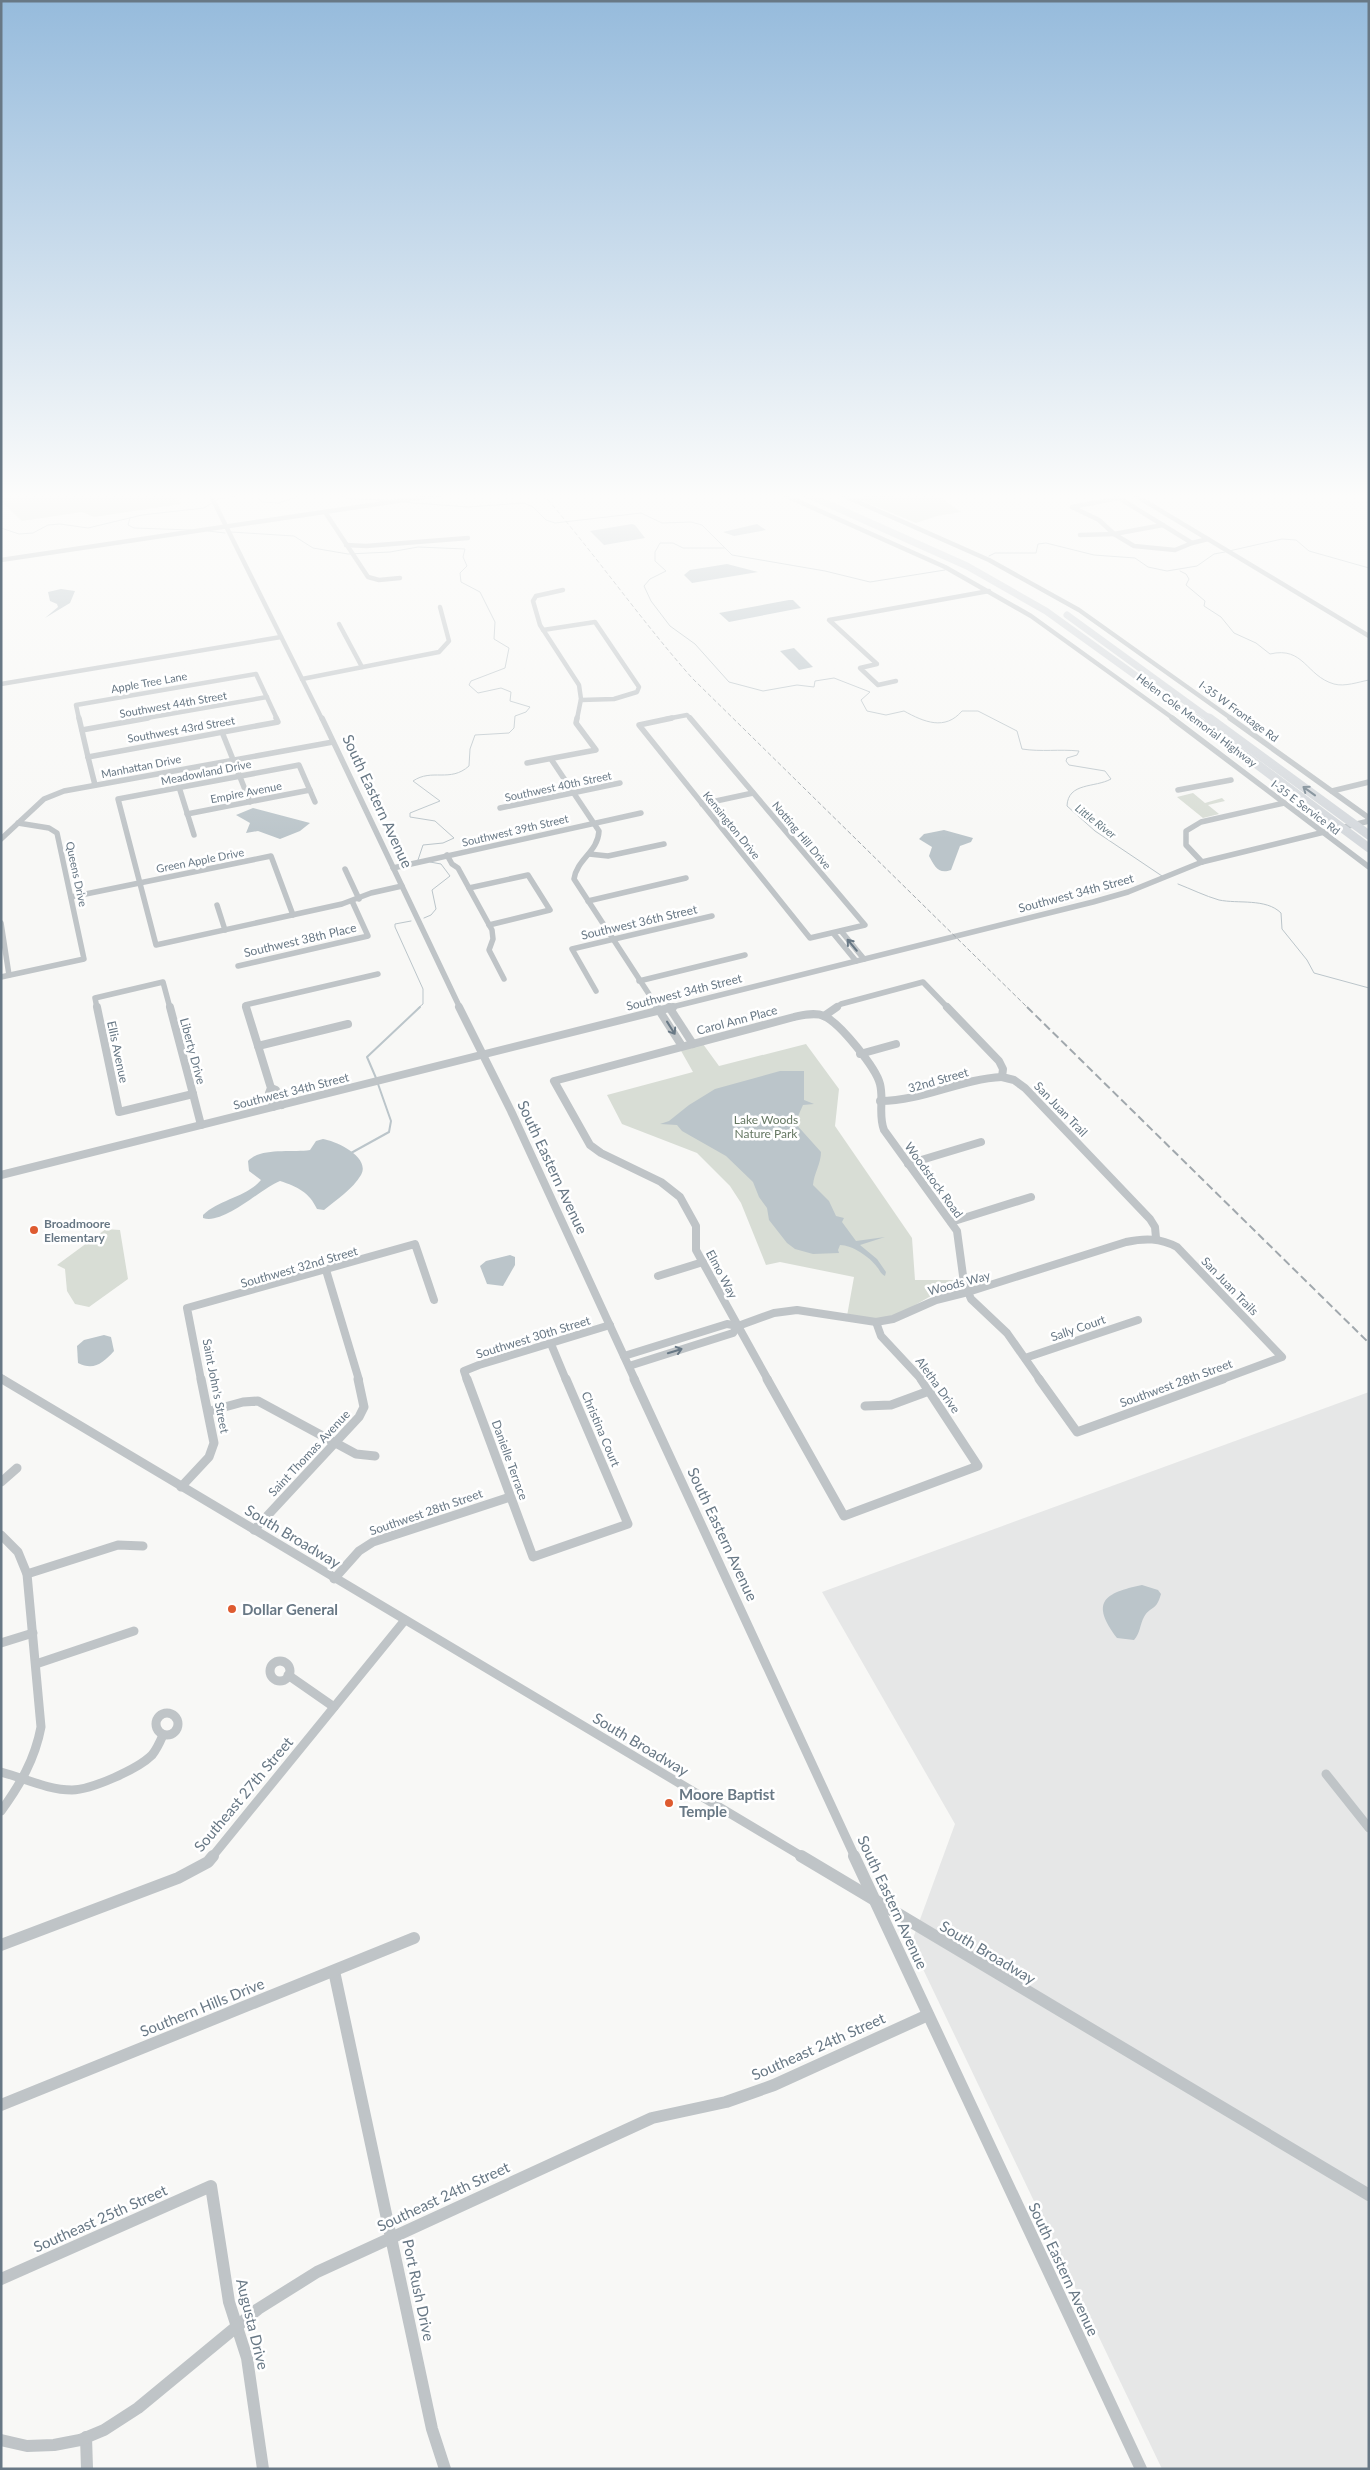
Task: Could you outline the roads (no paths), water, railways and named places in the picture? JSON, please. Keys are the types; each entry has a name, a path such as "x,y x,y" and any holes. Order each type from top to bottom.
{"highway":[{"name":"Helen Cole Memorial Highway","path":"1043,609 1118,661 1369,848"},
{"name":"Helen Cole Memorial Highway","path":"1058,609 1129,658 1369,834"}],"street":[{"name":"South Eastern Avenue","path":"267,609 302,678 482,1055 511,1111 928,2015 1141,2469"},
{"path":"302,678 424,656 444,648 447,645 448,637 441,609"},
{"path":"526,764 596,750 576,723 581,700 579,686 535,617 534,609"},
{"path":"888,609 829,620 877,664 860,668 878,685 896,681"},
{"name":"I-35 E Service Rd","path":"1018,609 1055,632 1183,726 1369,867"},
{"name":"I-35 W Frontage Rd","path":"1076,609 1121,638 1369,819"},
{"path":"1324,609 1368,636"},
{"path":"543,630 595,622 639,687 637,692 626,697 581,700"},
{"path":"339,624 362,667"},
{"path":"1,684 281,637"},
{"name":"Apple Tree Lane","path":"82,730 76,705 256,674 267,697"},
{"name":"Southwest 43rd Street","path":"88,757 278,722 267,697"},
{"name":"Southwest 44th Street","path":"82,730 267,697"},
{"name":"Kensington Drive","path":"687,715 639,724 810,938"},
{"name":"Notting Hill Drive","path":"687,715 866,925 810,938"},
{"path":"82,730 95,785"},
{"path":"222,732 250,802"},
{"name":"Manhattan Drive","path":"1,839 49,796 64,791 332,740"},
{"path":"551,759 599,830 600,838 574,874 574,879 682,1046"},
{"name":"Meadowland Drive","path":"140,883 118,799 299,765 310,790"},
{"path":"1178,790 1231,780"},
{"path":"1332,791 1369,782"},
{"name":"Southwest 40th Street","path":"500,808 620,783"},
{"path":"179,788 194,836"},
{"path":"310,790 315,802"},
{"name":"Empire Avenue","path":"187,814 310,790"},
{"path":"702,804 753,793"},
{"path":"1202,862 1186,845 1186,831 1191,827 1201,822 1284,802"},
{"name":"Southwest 39th Street","path":"393,868 641,813"},
{"name":"Southwest 34th Street","path":"1,1175 1093,902 1128,892 1202,862 1369,819"},
{"name":"Queens Drive","path":"9,975 84,959 57,833 49,828 18,824"},
{"path":"590,854 608,856 664,844"},
{"path":"451,855 452,864 458,868 489,925 493,939 489,950 504,979"},
{"name":"Green Apple Drive","path":"72,897 271,856 293,915"},
{"path":"345,870 358,899"},
{"path":"468,888 528,875 550,910 489,925"},
{"path":"588,901 686,878"},
{"path":"140,883 156,945 293,915 403,888"},
{"name":"Southwest 38th Place","path":"238,966 368,936 358,899"},
{"path":"217,905 225,930"},
{"name":"Southwest 36th Street","path":"596,991 572,949 712,916"},
{"path":"1,924 9,975 1,977"},
{"path":"841,931 864,959"},
{"path":"833,933 856,961"},
{"path":"639,981 745,955"},
{"path":"273,1107 269,1093 271,1088 245,1005 378,974"},
{"name":"Liberty Drive","path":"95,998 164,982 201,1125"},
{"path":"824,1016 841,1004 924,982 999,1061 1003,1069 1002,1077"},
{"name":"Ellis Avenue","path":"95,998 119,1112 193,1094"},
{"path":"669,1007 693,1044"},
{"name":"Carol Ann Place","path":"554,1080 802,1016 824,1016"},
{"name":"Woodstock Road","path":"824,1016 840,1028 878,1080 881,1124 959,1236 963,1277 967,1293"},
{"path":"258,1046 348,1024"},
{"path":"860,1054 896,1044"},
{"name":"32nd Street","path":"880,1101 904,1101 983,1078 1002,1077"},
{"name":"San Juan Trail","path":"1002,1077 1014,1080 1025,1088 1144,1212 1155,1227 1156,1238"},
{"name":"Elmo Way","path":"554,1080 586,1140 594,1150 650,1175 680,1197 694,1219 696,1229 694,1245 844,1516 978,1466"},
{"path":"271,1088 276,1090 282,1105"},
{"path":"908,1164 982,1142"},
{"path":"951,1222 1031,1197"},
{"name":"Woods Way","path":"626,1361 733,1333 738,1326 794,1310 876,1322 904,1316 928,1302 967,1293 1126,1242 1144,1238 1156,1238"},
{"name":"San Juan Trails","path":"1156,1238 1176,1246 1282,1357"},
{"name":"Southwest 32nd Street","path":"187,1308 415,1244 434,1300"},
{"path":"658,1276 703,1262"},
{"name":"Saint Thomas Avenue","path":"254,1530 359,1417 364,1401 326,1270"},
{"path":"967,1293 978,1306 1007,1332 1025,1358"},
{"name":"Saint John's Street","path":"182,1487 203,1465 213,1450 214,1443 210,1411 187,1308"},
{"name":"Sally Court","path":"1025,1358 1138,1320"},
{"name":"Aletha Drive","path":"876,1322 881,1336 918,1374 978,1466"},
{"name":"Southwest 30th Street","path":"464,1371 610,1325"},
{"name":"Christina Court","path":"533,1557 628,1524 551,1344"},
{"name":"Southwest 28th Street","path":"1025,1358 1077,1432 1282,1357"},
{"name":"Danielle Terrace","path":"464,1371 533,1557"},
{"name":"South Broadway","path":"1,1378 1369,2195"},
{"path":"865,1406 890,1404 929,1391"},
{"path":"210,1411 243,1402 258,1401 356,1454 375,1456"},
{"path":"1,1482 18,1468"},
{"name":"Southwest 28th Street","path":"334,1578 359,1551 373,1542 510,1497"},
{"path":"1,1535 14,1546 24,1560 27,1574 41,1727 38,1744 24,1779 1,1811"},
{"path":"27,1574 118,1545 142,1546"},
{"name":"Southeast 27th Street","path":"1,1945 178,1878 208,1862 405,1620"},
{"path":"36,1664 134,1632"},
{"path":"1,1643 33,1633"},
{"path":"288,1675 334,1707"},
{"path":"1,1772 59,1788 80,1788 130,1770 147,1760 154,1753 163,1735"},
{"path":"1326,1774 1369,1828"},
{"name":"Southern Hills Drive","path":"1,2105 414,1938"},
{"name":"Port Rush Drive","path":"334,1970 432,2429 445,2469"},
{"name":"Southeast 24th Street","path":"1,2440 25,2445 52,2446 86,2437 105,2429 121,2419 282,2291 298,2281 652,2118 726,2102 774,2086 928,2015"},
{"name":"Southeast 25th Street","path":"1,2279 211,2186"},
{"name":"Augusta Drive","path":"211,2186 228,2302 247,2358 263,2469"},
{"path":"86,2437 87,2469"}],"waterway":[{"path":"418,860 423,845 443,843 454,838 435,821 410,817 410,813 440,801 413,781 420,777 455,774 462,771 469,766 470,749 475,735 509,733 514,728 515,716 526,712 530,707 510,701 511,692 501,688 478,693 469,685 471,681 505,668 509,648 494,639 495,622 489,609"},
{"name":"Little River","path":"657,609 670,626 695,644 729,682 763,691 797,685 814,687 815,681 834,678 870,692 861,700 867,711 886,715 904,711 934,723 949,721 962,711 978,711 1017,731 1022,749 1079,751 1077,755 1067,758 1066,761 1069,765 1105,771 1111,779 1077,789 1069,798 1067,806 1095,831 1162,876"},
{"path":"1209,609 1221,617 1234,633 1256,643 1270,654 1290,654 1298,658 1317,675 1334,684 1347,685 1369,680"},
{"path":"424,918 431,915 436,909 432,890 450,876 441,864 430,862"},
{"name":"Little River","path":"1178,884 1219,900 1260,903 1275,908 1281,913 1282,929 1307,960 1314,973 1369,988"},
{"path":"411,921 395,924 395,927 423,989 423,1004 418,1008"},
{"path":"376,1078 367,1057 420,1007"},
{"path":"351,1153 389,1132 391,1121 378,1084"}],"railway":[{"path":"635,609 692,678 1028,1008"},
{"path":"1027,1007 1369,1343"}],"place":[{"name":"Broadmoore Elementary","path":"34,1230"},
{"name":"Dollar General","path":"232,1609"},
{"name":"Moore Baptist Temple","path":"669,1803"}],"park label":[{"name":"Lake Woods Nature Park","path":"766,1126"}]}
